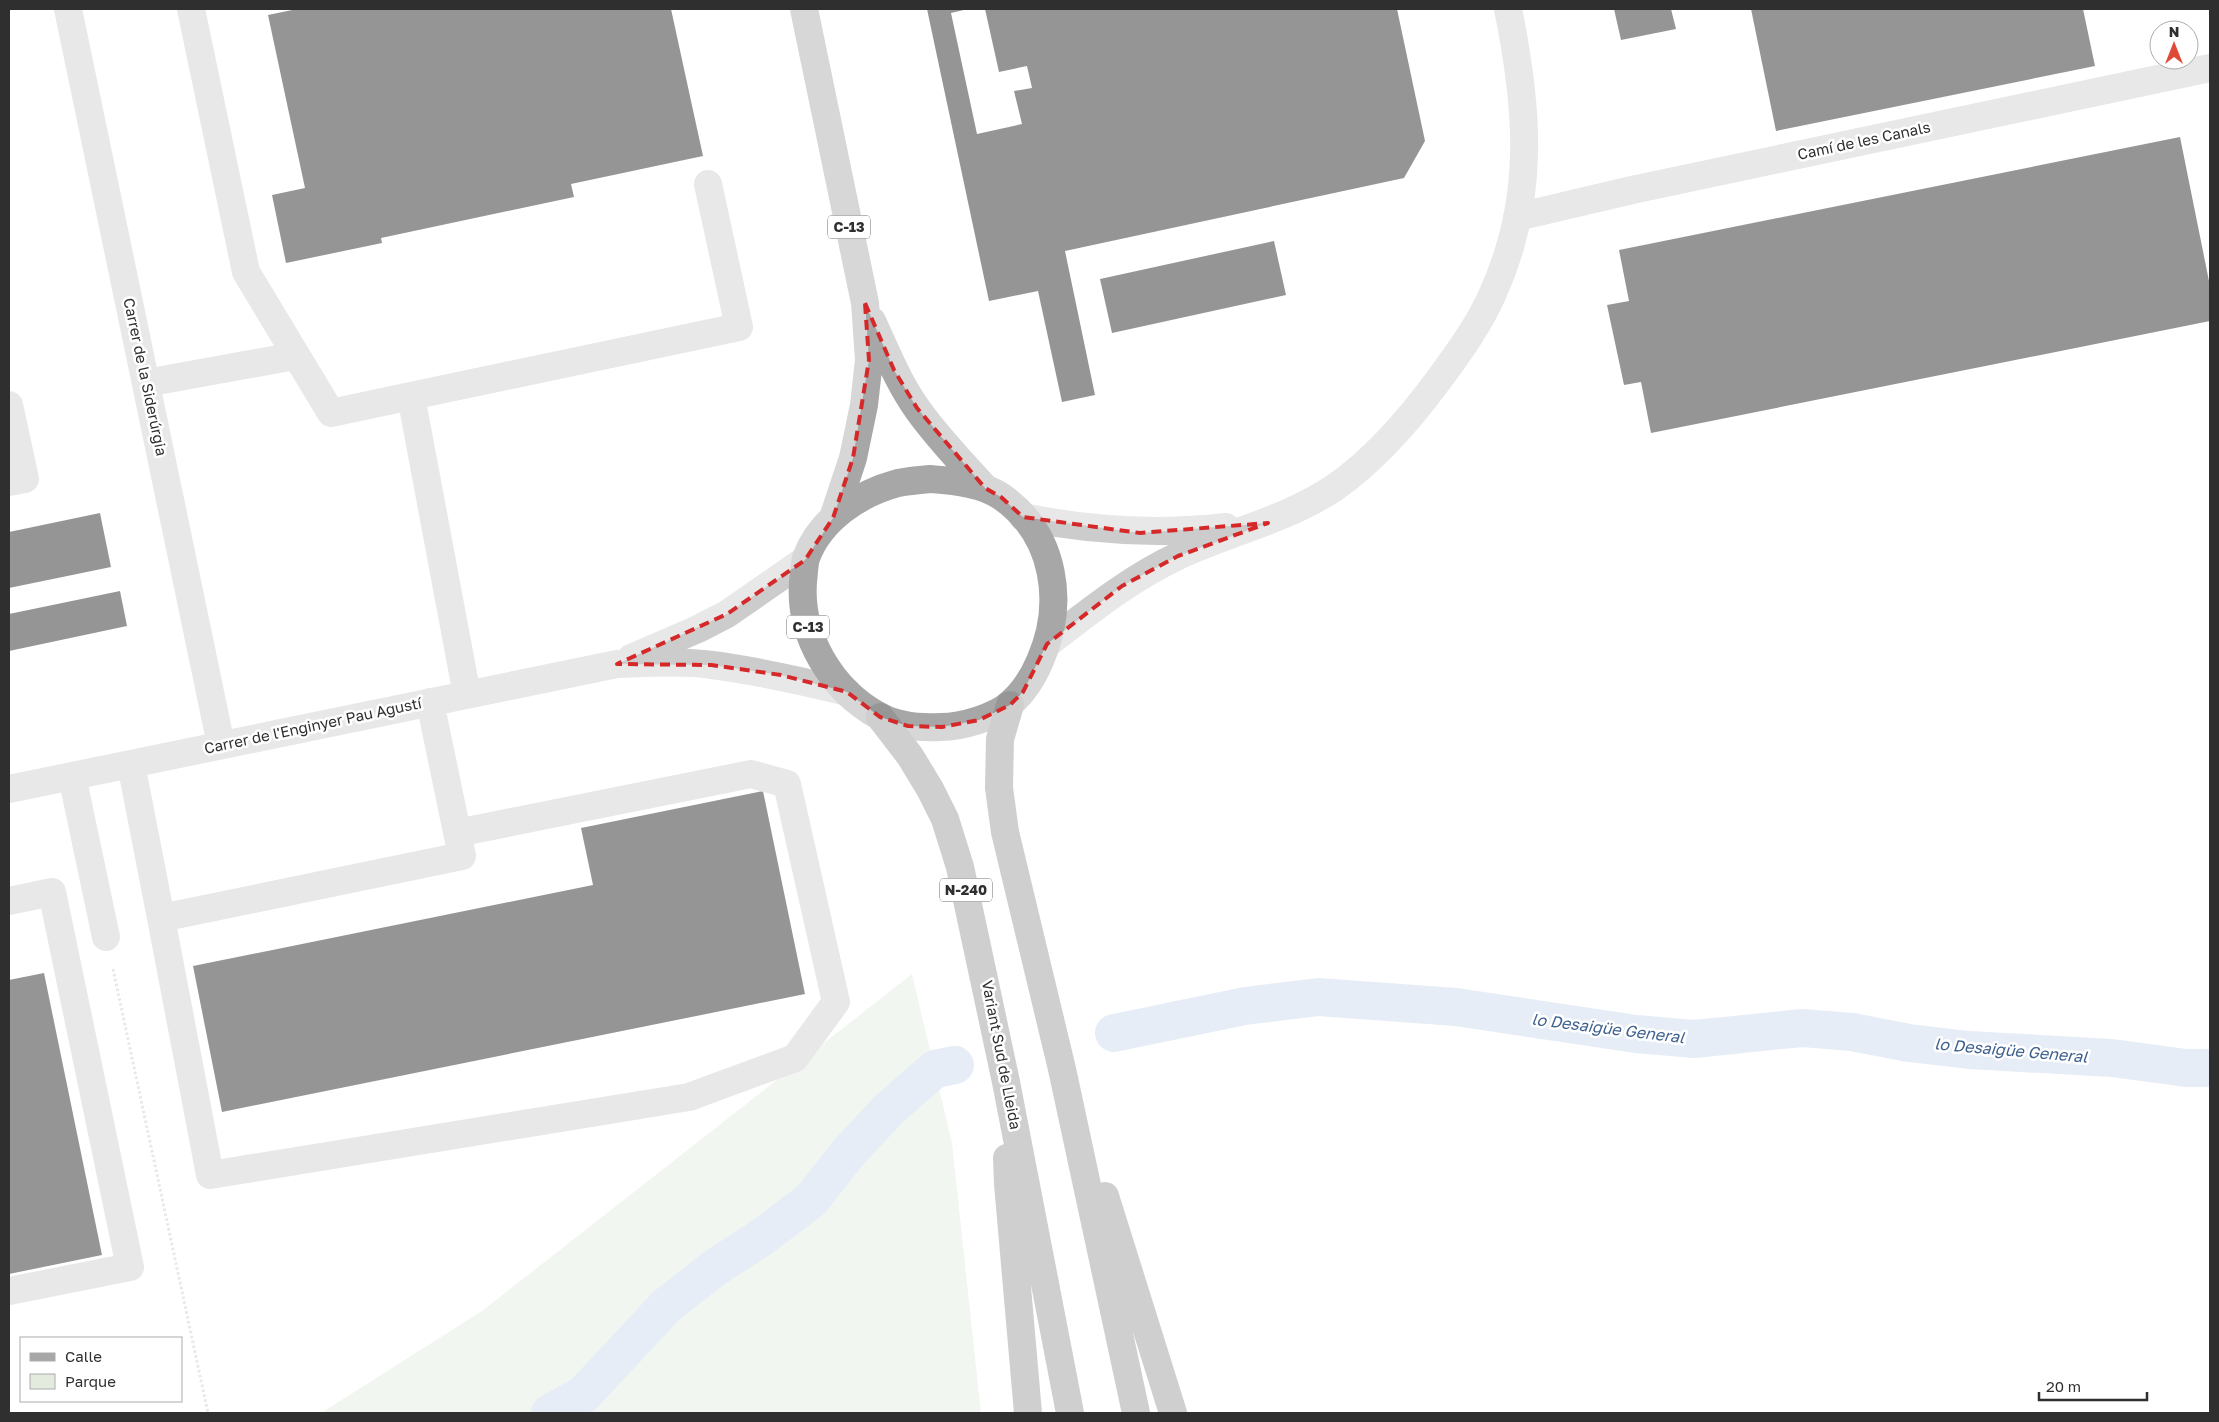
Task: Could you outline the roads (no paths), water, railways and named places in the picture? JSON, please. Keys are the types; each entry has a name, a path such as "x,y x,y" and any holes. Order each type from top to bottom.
{"highway":[{"path":"1010,705 1000,739 999,788 1006,832 1062,1069 1136,1413"},
{"name":"Variant Sud de Lleida","path":"880,717 910,756 945,819 960,867 979,945 1070,1413"},
{"path":"1062,1069 1090,1147 1173,1413"},
{"name":"N-240","path":"1006,1082 1008,1184 1028,1413"}],"main road":[{"name":"C-13","path":"804,9 865,303 869,360 864,406 853,458 833,518"},
{"name":"C-13","path":"865,303 894,370 917,408 940,438 985,488"},
{"name":"C-13","path":"930,479 954,481 985,488 1002,497 1023,517 1040,539 1050,566 1053,588 1053,618 1047,644 1037,668 1023,692 1010,705 979,720 942,727 908,726 880,717 847,692 828,669 812,643 804,616 805,560 822,530 833,518 862,496 899,483 930,479"}],"street":[{"name":"Carrer de la Siderúrgia","path":"68,9 221,745"},
{"path":"191,9 246,272 331,413 739,327 708,184"},
{"path":"1047,644 1122,586 1178,556 1268,522 1304,505 1340,483 1381,449 1426,398 1478,324 1494,291 1517,217 1524,180 1526,138 1519,65 1508,9"},
{"name":"Camí de les Canals","path":"1517,217 1632,190 2210,68"},
{"path":"146,383 295,356"},
{"path":"411,396 467,695"},
{"path":"9,405 25,479 9,482"},
{"path":"1023,517 1068,526 1140,533 1196,531 1268,522"},
{"name":"Carrer de l'Enginyer Pau Agustí","path":"617,664 698,630 720,618 805,560"},
{"name":"Carrer de l'Enginyer Pau Agustí","path":"9,790 617,664 672,662 711,665 781,676 847,692"},
{"path":"161,918 462,856 430,702"},
{"path":"131,764 210,1175 690,1097 795,1058 836,1002 787,784 751,774 457,833"},
{"path":"59,924 104,925 72,776"},
{"path":"9,902 52,892 130,1267 9,1291"}],"waterway":[{"name":"lo Desaigüe General","path":"1114,1033 1245,1006 1318,997 1456,1007 1636,1034 1694,1039 1802,1028 1852,1032 1909,1043 1969,1050 2112,1058 2186,1068 2210,1068"},
{"path":"550,1413 584,1394 666,1306 713,1269 762,1237 811,1200 848,1153 889,1109 935,1069 955,1065"}]}
